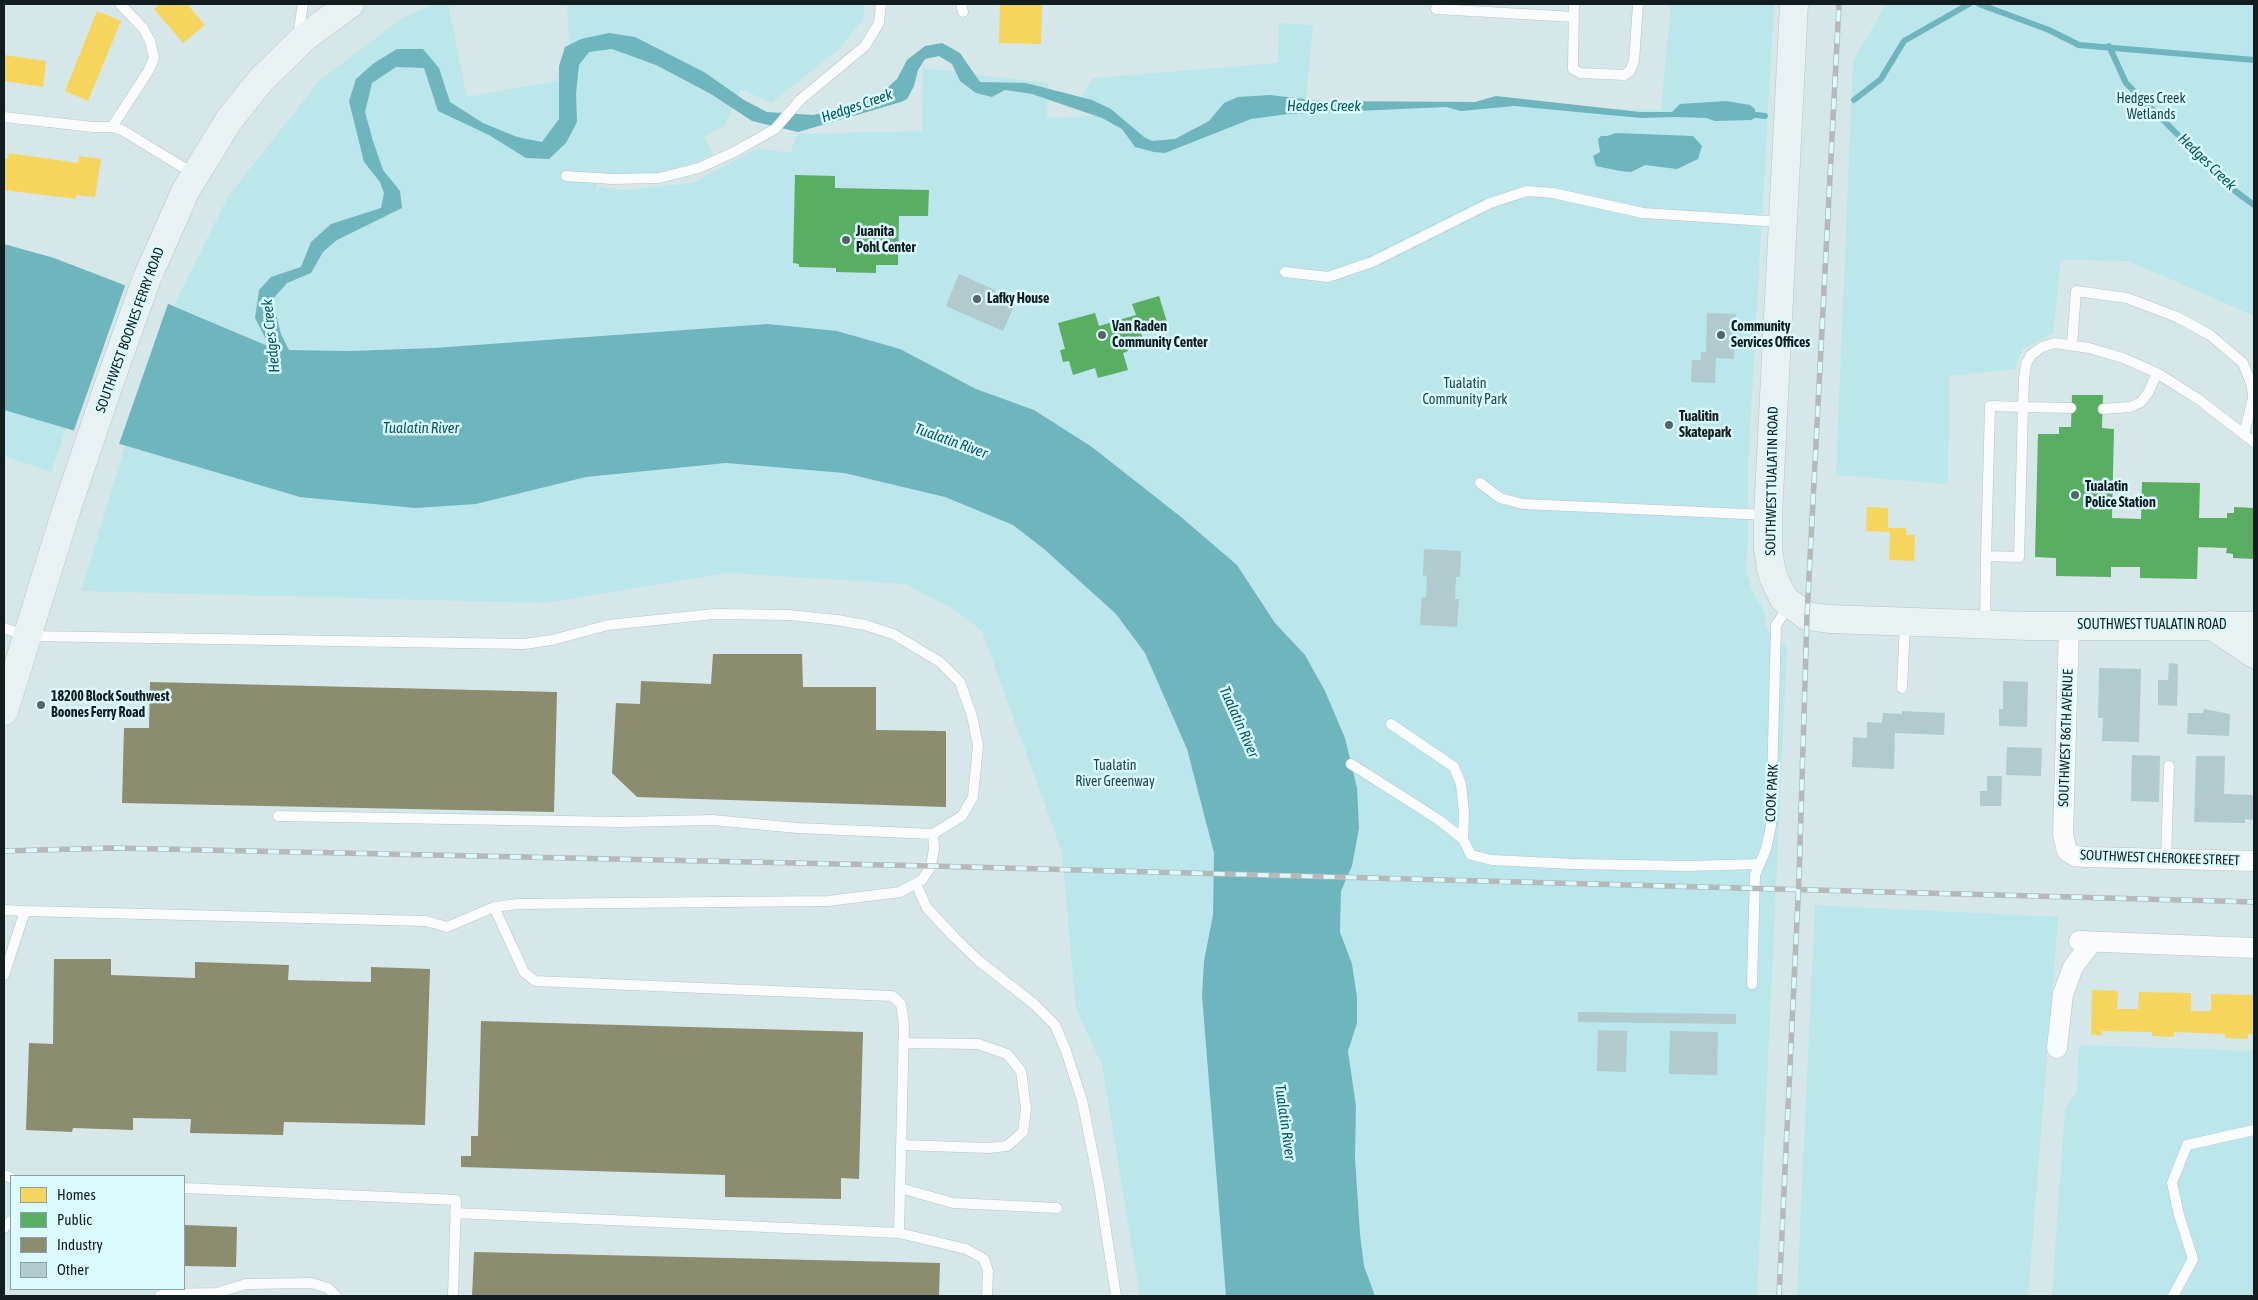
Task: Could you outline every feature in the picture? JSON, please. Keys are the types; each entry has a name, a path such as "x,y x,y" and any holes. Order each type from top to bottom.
{"main road":[{"name":"SOUTHWEST BOONES FERRY ROAD","path":"4,711 16,632 67,508 140,296 170,223 195,175 229,120 261,80 296,47 350,4"},
{"name":"SOUTHWEST TUALATIN ROAD","path":"1794,4 1768,515 1768,548 1771,568 1780,592 1790,605 1807,616 1829,619 1985,624 2254,626"},
{"path":"2211,625 2254,654"}],"street":[{"name":"SOUTHWEST 86TH AVENUE","path":"2067,851 2063,835 2069,625"},
{"name":"SOUTHWEST CHEROKEE STREET","path":"2067,851 2075,856 2085,857 2254,861"},
{"path":"2057,1048 2063,994 2073,967 2086,942 2254,948"}],"lane":[{"path":"112,127 149,70 154,58 150,41 143,28 120,4"},
{"path":"296,47 303,4"},
{"path":"566,176 612,179 659,178 698,168 734,152 775,129 800,100 866,46 879,23 881,4"},
{"path":"1574,4 1573,69 1580,73 1624,75 1630,71 1634,62 1638,4"},
{"path":"1436,9 1574,17"},
{"path":"4,117 84,126 112,127 122,130 195,175"},
{"path":"1285,272 1328,277 1337,274 1372,262 1490,203 1527,191 1553,193 1643,212 1783,222"},
{"path":"2072,345 2076,291 2127,298 2177,317 2210,336 2243,363 2252,386 2244,434"},
{"path":"1986,556 2019,557 2024,379 2026,364 2031,355 2042,347 2055,343 2072,345 2123,358 2156,373 2190,394 2254,442"},
{"path":"2103,409 2130,407 2140,402 2148,393 2156,373"},
{"path":"1985,624 1990,406 2071,408"},
{"path":"1480,483 1500,498 1523,504 1768,515"},
{"name":"COOK PARK","path":"1752,984 1755,875 1766,849 1770,826 1776,625 1790,605"},
{"path":"16,632 524,644 552,640 608,626 714,614 789,615 865,625 892,634 940,662 960,682 972,716 978,745 973,797 962,816 933,834 797,828 713,820 620,822 278,816"},
{"path":"1902,688 1905,622"},
{"path":"1391,724 1441,755 1454,766 1461,784 1464,813 1463,839"},
{"path":"1351,764 1439,820 1463,839 1471,855 1492,860 1573,864 1697,866 1760,864"},
{"path":"2166,859 2169,766"},
{"path":"4,910 426,921 447,927 494,907 518,904 828,901 900,892 916,884 922,880 931,866 934,849 933,834"},
{"path":"916,884 927,908 955,938 979,961 1034,1004 1055,1025 1066,1051 1082,1100 1099,1185 1116,1296"},
{"path":"494,907 524,972 535,981 892,996 901,1004 904,1043 899,1234"},
{"path":"4,975 25,911"},
{"path":"901,1145 988,1148 1007,1146 1023,1132 1026,1109 1021,1071 1007,1054 978,1044 904,1043"},
{"path":"2173,1296 2194,1258 2179,1215 2172,1183 2187,1146 2254,1130"},
{"path":"185,1188 456,1200 452,1296"},
{"path":"900,1188 953,1203 1057,1208"},
{"path":"455,1213 899,1234 966,1249 984,1259 988,1271 987,1296"},
{"path":"160,1296 165,1294 216,1293 246,1284 302,1283 328,1288 336,1296"}],"green space":[{"name":"Tualatin Community Park","path":"435,4 448,4 467,97 571,78 567,4 864,4 864,18 839,49 771,103 741,89 725,125 704,137 713,155 664,174 598,176 596,198 599,187 625,190 693,183 757,148 790,153 798,134 922,131 923,68 1048,83 1047,118 1119,115 1092,100 1081,97 1093,78 1278,63 1279,23 1313,25 1306,100 1270,95 1224,103 1217,112 1404,105 1661,110 1671,4 1774,5 1748,462 1746,571 1752,591 1765,612 1765,627 1787,647 1757,1296 1375,1296 1364,1266 1360,1234 1355,1157 1356,1106 1348,1051 1357,1023 1352,964 1340,932 1341,891 1352,866 1357,788 1345,737 1325,691 1305,655 1275,623 1237,565 1181,517 1092,447 1034,410 976,389 900,349 837,331 768,324 434,348 350,351 276,350 174,305 227,198 320,80 401,19"},
{"name":"Hedges Creek Wetlands","path":"1886,4 2254,4 2254,316 2129,261 2061,260 2053,333 2023,349 2014,369 1949,376 1948,484 1836,475 1853,62"},
{"path":"4,410 66,428 51,472 4,456"},
{"name":"Tualatin River Greenway","path":"125,446 300,497 476,504 586,477 726,463 844,473 945,497 1013,525 1044,549 1116,614 1145,653 1187,749 1214,853 1213,915 1204,961 1202,995 1226,1296 1140,1296 1102,1065 1076,1009 1062,852 982,631 952,608 905,584 728,573 544,603 81,591"},
{"path":"1815,905 2058,917 2028,1296 1797,1296"},
{"path":"2079,1045 2254,1051 2254,1296 2052,1296 2065,1109 2077,1091"}],"water":[{"name":"Tualatin River","path":"609,33 635,37 704,72 744,100 767,112 813,115 853,107 877,97 897,79 907,60 925,46 942,43 960,53 980,82 1026,83 1092,100 1111,109 1144,137 1152,141 1175,139 1209,121 1224,103 1238,97 1270,95 1322,101 1475,102 1496,96 1640,112 1672,112 1680,104 1726,101 1750,105 1755,109 1755,118 1751,120 1715,121 1706,118 1641,118 1514,106 1461,111 1446,107 1288,114 1251,119 1165,153 1135,147 1122,129 1102,118 1032,94 1005,90 992,97 976,93 960,81 952,64 939,56 925,59 918,70 914,86 907,99 798,132 752,121 711,94 656,65 612,49 589,52 579,65 576,93 577,122 566,143 549,159 526,158 489,135 438,111 424,68 396,67 372,83 365,112 383,170 400,191 402,208 337,240 323,252 311,273 287,283 272,300 281,334 289,350 350,351 434,348 768,324 837,331 900,349 976,389 1034,410 1092,447 1181,517 1237,565 1275,623 1305,655 1325,691 1345,738 1357,788 1359,828 1352,866 1341,891 1340,932 1352,964 1357,997 1357,1023 1348,1051 1356,1106 1355,1157 1360,1234 1364,1266 1375,1296 1226,1296 1202,995 1204,961 1213,915 1214,853 1187,749 1145,653 1116,614 1044,549 1013,525 945,497 844,473 726,463 586,477 476,504 415,508 300,497 4,410 4,244 54,258 119,283 270,347 255,318 259,290 271,277 301,267 311,242 331,224 381,208 384,193 380,182 364,162 349,101 356,79 374,63 397,49 423,49 439,68 450,102 483,123 517,137 542,142 559,119 559,66 565,47 581,39"},
{"path":"1616,133 1693,136 1702,146 1698,159 1677,169 1645,165 1631,172 1596,166 1593,156 1600,152 1598,139 1601,136"}],"pier":[{"path":"126,283 169,301 118,447 73,433"}],"building: Homes":[{"path":"160,4 187,4 205,25 183,43 154,9"},
{"path":"1000,4 1042,4 1041,44 999,43"},
{"path":"97,11 121,21 88,101 65,91"},
{"path":"4,55 46,61 43,87 4,81"},
{"path":"9,153 78,163 79,156 101,159 95,197 76,195 76,199 4,190 4,158 8,159"},
{"path":"1867,507 1888,508 1888,528 1906,528 1906,535 1915,535 1914,561 1889,560 1890,532 1866,531"},
{"path":"2092,990 2118,991 2117,1009 2138,1009 2139,992 2191,993 2191,1011 2211,1011 2211,994 2254,995 2254,1034 2248,1034 2248,1039 2225,1038 2225,1034 2174,1032 2174,1037 2152,1036 2152,1032 2102,1031 2102,1035 2091,1035"}],"building: Public":[{"name":"Juanita Pohl Center","path":"795,175 835,176 835,188 929,190 928,216 899,216 898,265 876,265 876,273 836,272 836,268 799,267 799,264 793,263"},
{"name":"Van Raden Community Center","path":"1159,296 1167,322 1140,330 1144,341 1126,346 1128,351 1123,353 1128,370 1098,378 1095,368 1073,375 1069,361 1063,362 1060,350 1065,349 1058,323 1095,313 1099,326 1136,315 1132,304"},
{"name":"Tualatin Police Station","path":"2072,395 2103,395 2102,428 2114,429 2112,518 2141,519 2142,482 2200,483 2199,518 2227,518 2227,513 2234,513 2234,507 2254,508 2254,559 2233,558 2233,554 2226,553 2227,548 2198,547 2197,579 2140,578 2140,567 2111,567 2111,577 2056,576 2056,558 2035,557 2038,434 2059,434 2059,427 2071,427"}],"building: Industry":[{"path":"713,654 802,654 803,687 876,687 876,730 946,731 946,807 637,797 612,773 616,703 640,704 641,681 711,684"},
{"path":"150,682 557,692 554,812 122,803 124,728 149,728"},
{"path":"54,959 111,959 111,975 195,978 195,962 289,965 288,980 371,982 371,967 430,969 425,1125 284,1122 283,1135 190,1133 191,1119 133,1118 133,1130 73,1128 72,1132 26,1130 29,1043 53,1044"},
{"path":"481,1021 863,1032 859,1179 841,1178 841,1199 725,1197 725,1175 461,1167 461,1156 471,1156 471,1136 478,1136"},
{"path":"185,1225 237,1227 236,1267 185,1266"},
{"path":"474,1252 940,1263 939,1296 472,1296"}],"building: Other":[{"name":"Lafky House","path":"959,274 995,290 994,294 1015,304 1003,331 946,306"},
{"name":"Community Services Offices","path":"1707,313 1736,314 1734,359 1716,358 1715,383 1691,382 1692,360 1701,360 1701,352 1706,352"},
{"path":"1424,549 1461,551 1460,577 1456,577 1455,599 1459,599 1457,627 1420,625 1422,597 1426,597 1427,576 1423,575"},
{"path":"2169,663 2178,664 2177,706 2158,705 2158,680 2168,680"},
{"path":"2099,668 2141,669 2139,742 2102,741 2103,718 2098,718"},
{"path":"2003,681 2028,682 2027,727 1999,726 1999,709 2003,709"},
{"path":"2204,709 2230,714 2229,736 2187,734 2188,713 2203,713"},
{"path":"1902,711 1945,713 1944,735 1895,733 1894,769 1852,767 1853,737 1867,738 1867,722 1882,723 1883,713 1902,714"},
{"path":"2007,747 2042,748 2041,776 2006,775"},
{"path":"2132,755 2160,756 2159,802 2131,801"},
{"path":"2196,756 2225,756 2224,794 2254,795 2254,820 2245,819 2245,823 2194,822"},
{"path":"1987,776 2002,776 2001,806 1980,806 1980,791 1987,791"},
{"path":"1578,1012 1736,1014 1736,1024 1578,1022"},
{"path":"1598,1030 1627,1031 1626,1072 1597,1071"},
{"path":"1670,1031 1718,1032 1717,1075 1669,1074"}],"waterway":[{"name":"Hedges Creek","path":"1854,100 1881,79 1904,41 1969,4"},
{"name":"Hedges Creek","path":"1979,4 2049,30 2079,45 2254,60"},
{"name":"Hedges Creek","path":"2109,46 2126,83 2231,188 2254,205"},
{"name":"Hedges Creek","path":"1749,114 1765,116"}],"railway":[{"path":"1779,1296 1799,878 1807,616 1839,4"},
{"path":"4,851 113,848 931,866 2254,902"}],"place":[{"name":"Juanita Pohl Center","path":"846,240"},
{"name":"Lafky House","path":"977,299"},
{"name":"Van Raden Community Center","path":"1102,335"},
{"name":"Community Services Offices","path":"1721,335"},
{"name":"Tualitin Skatepark","path":"1669,425"},
{"name":"Tualatin Police Station","path":"2075,495"},
{"name":"18200 Block Southwest Boones Ferry Road","path":"41,705"}]}
